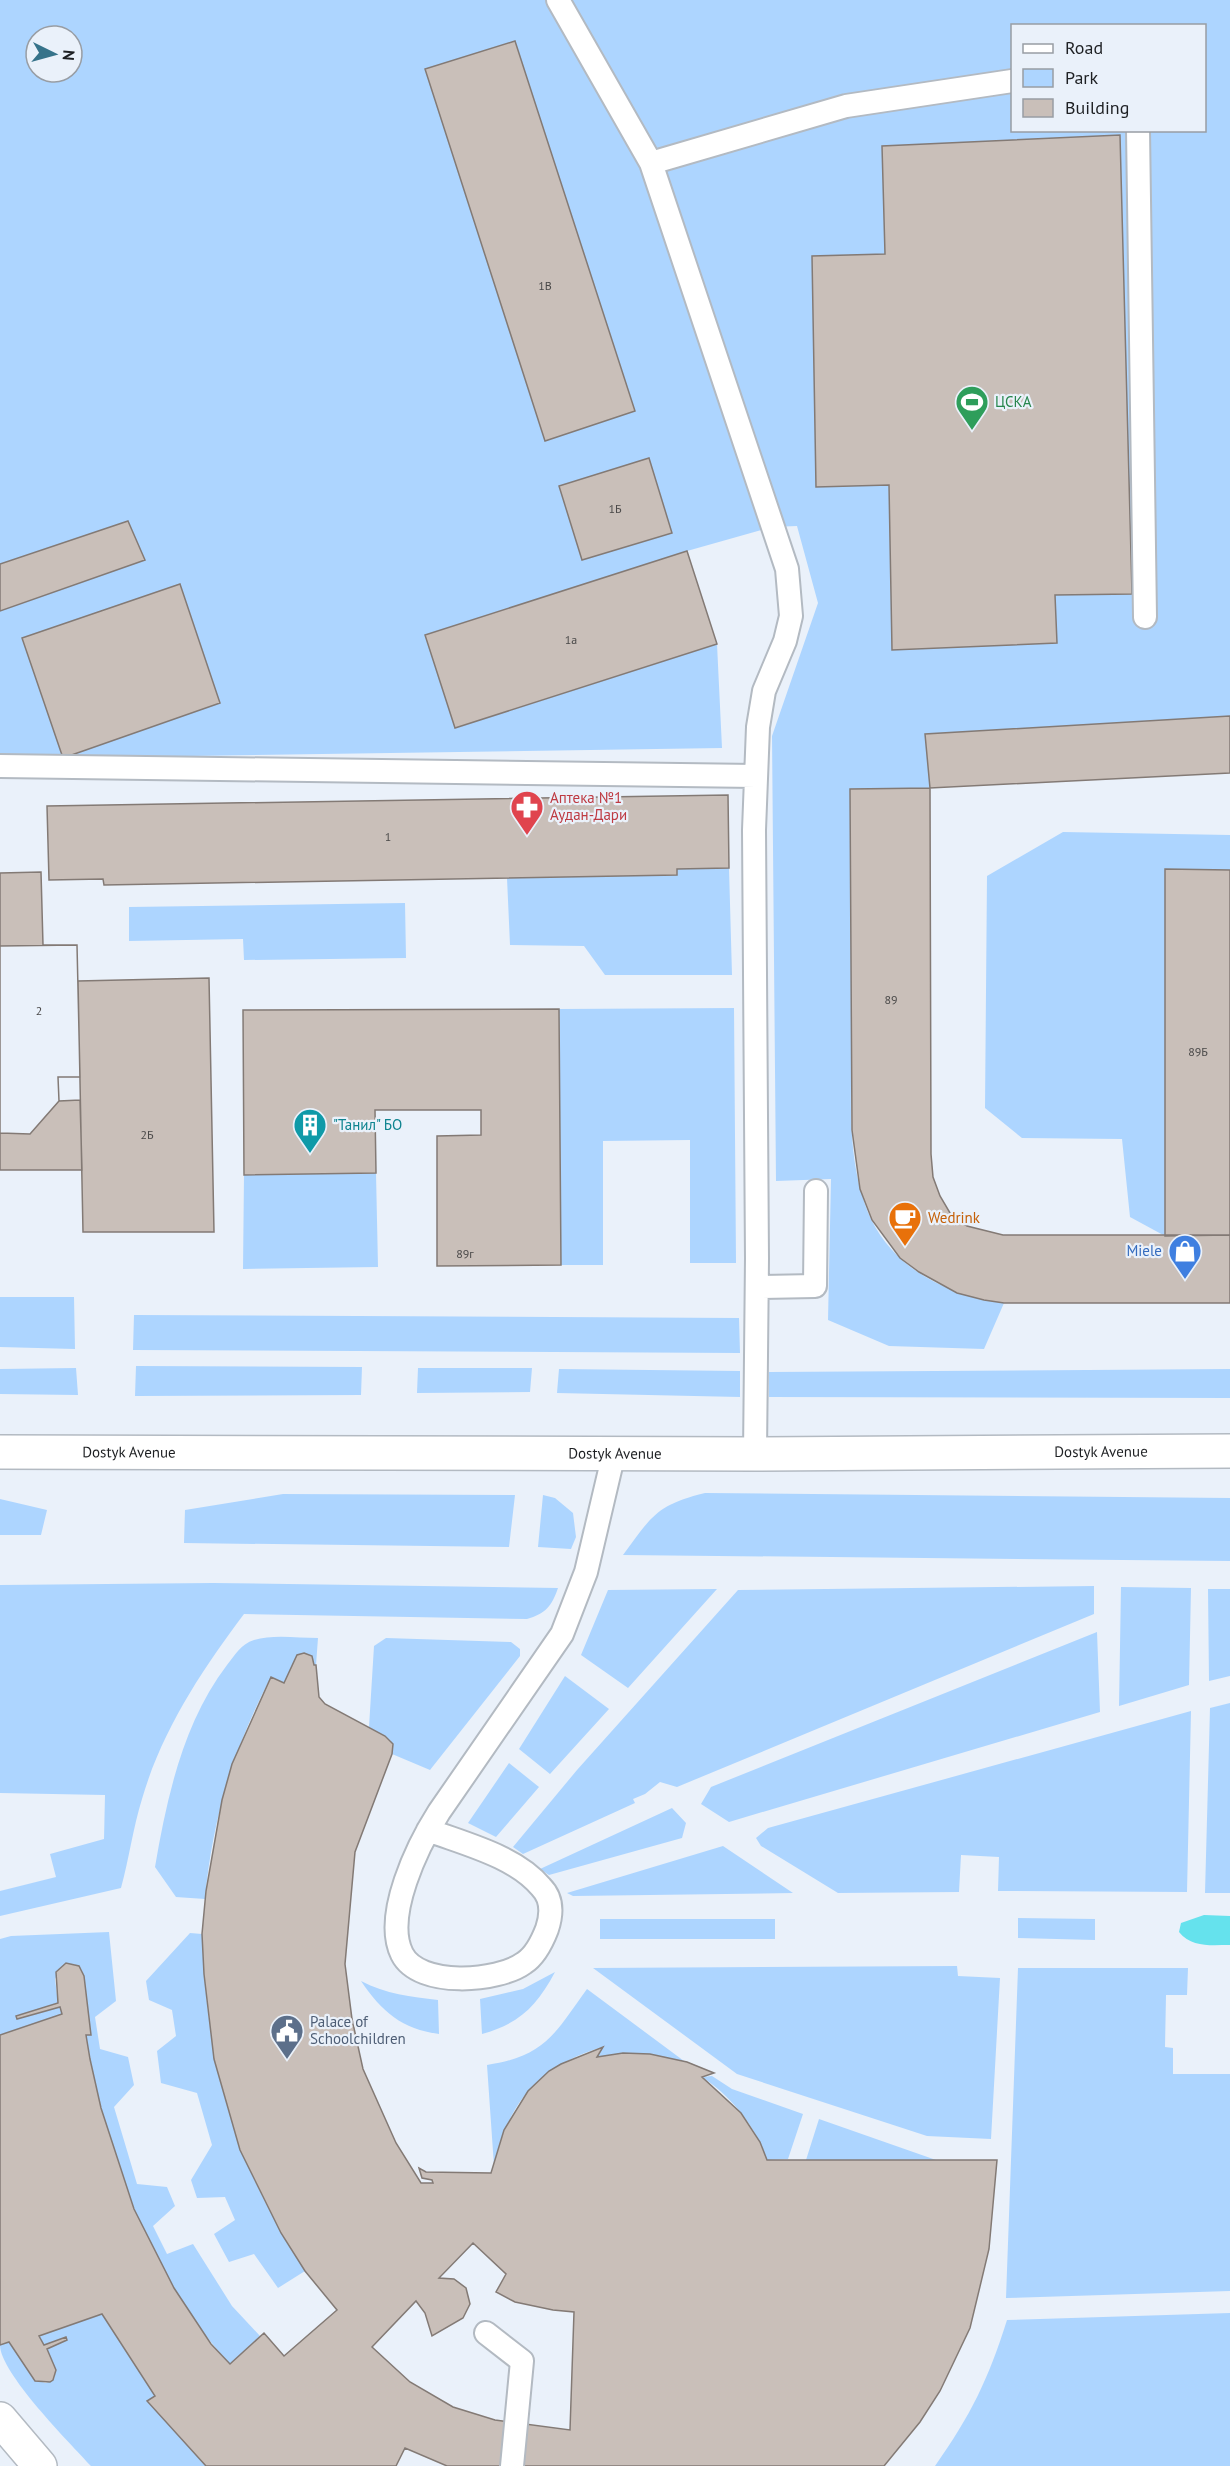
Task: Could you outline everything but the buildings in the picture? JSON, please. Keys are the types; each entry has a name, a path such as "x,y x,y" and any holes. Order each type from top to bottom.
{"main road":[{"name":"Dostyk Avenue","path":"0,1452 754,1454 1230,1451"},
{"path":"0,2419 40,2466"}],"lane":[{"path":"558,0 651,163 787,569 791,616 785,641 764,691 758,727 756,776 754,1004 757,1287 754,1454"},
{"path":"651,163 846,106 1011,81"},
{"path":"1138,132 1145,617"},
{"path":"0,766 756,776"},
{"path":"757,1287 815,1286 816,1191"},
{"path":"428,1830 511,1863 533,1878 544,1889 550,1903 550,1919 543,1940 523,1964 499,1974 471,1979 441,1977 412,1966 403,1956 398,1944 402,1896 412,1864 428,1830 562,1634 586,1572 614,1453"},
{"path":"486,2333 522,2361 512,2466"}],"green space":[{"path":"0,0 1230,0 1230,716 925,734 930,788 850,789 851,1124 862,1196 871,1219 882,1237 910,1266 945,1287 1004,1303 984,1349 889,1346 828,1320 831,1179 776,1181 772,736 818,603 797,526 772,527 687,551 425,635 456,728 717,644 722,748 63,758 0,756"},
{"path":"1063,832 1230,835 1230,870 1165,870 1165,1236 1130,1217 1122,1139 1022,1138 985,1108 987,876"},
{"path":"729,868 732,975 605,975 584,946 510,945 507,878 677,875 677,869"},
{"path":"405,903 406,958 244,960 243,939 129,941 129,907"},
{"path":"734,1008 736,1263 690,1263 690,1140 603,1141 603,1265 561,1265 559,1009"},
{"path":"376,1173 378,1267 243,1269 244,1175"},
{"path":"0,1297 74,1297 75,1349 0,1347"},
{"path":"134,1315 739,1318 740,1353 133,1350"},
{"path":"136,1366 362,1367 361,1395 135,1396"},
{"path":"76,1368 78,1395 0,1394 0,1369"},
{"path":"418,1368 532,1368 530,1392 417,1393"},
{"path":"559,1369 740,1371 740,1397 557,1393"},
{"path":"1230,1369 1230,1398 769,1397 769,1372"},
{"path":"705,1493 1230,1498 1230,1561 623,1555 656,1514 676,1502"},
{"path":"283,1494 515,1495 509,1547 184,1543 185,1510"},
{"path":"543,1495 555,1498 573,1513 576,1537 571,1549 538,1547"},
{"path":"0,1499 47,1510 41,1535 0,1535"},
{"path":"213,1583 558,1588 547,1608 539,1615 527,1619 244,1614 199,1679 160,1749 139,1810 121,1888 0,1916 0,1891 56,1877 50,1854 104,1839 105,1795 0,1793 0,1585"},
{"path":"1094,1586 1094,1614 677,1787 660,1782 645,1794 633,1799 635,1803 523,1854 513,1847 577,1770 738,1590"},
{"path":"1121,1587 1191,1588 1189,1685 1119,1706"},
{"path":"717,1589 628,1688 581,1655 608,1590"},
{"path":"1208,1589 1230,1589 1230,1676 1209,1681"},
{"path":"1097,1632 1100,1712 729,1822 701,1804 711,1787"},
{"path":"269,1637 318,1638 316,1665 314,1665 312,1656 300,1654 284,1683 271,1677 246,1730 219,1812 205,1899 176,1897 155,1867 165,1814 179,1762 199,1711 212,1687 236,1654 249,1642"},
{"path":"386,1638 511,1642 520,1649 520,1656 430,1770 392,1754 391,1741 369,1727 374,1646"},
{"path":"565,1676 609,1709 550,1774 519,1749"},
{"path":"1230,1703 1230,1893 1205,1893 1210,1708"},
{"path":"1191,1711 1187,1892 998,1891 999,1857 961,1855 959,1892 838,1893 761,1846 756,1838 768,1828"},
{"path":"509,1763 539,1787 496,1837 468,1823"},
{"path":"672,1808 686,1823 682,1838 549,1875 540,1869"},
{"path":"723,1846 793,1893 573,1896 567,1893"},
{"path":"1018,1918 1095,1919 1095,1940 1018,1938"},
{"path":"600,1919 775,1919 775,1939 600,1939"},
{"path":"109,1932 116,2001 95,2017 100,2049 128,2057 134,2085 114,2107 137,2184 167,2187 175,2206 153,2226 167,2254 193,2244 232,2306 260,2336 230,2364 201,2329 176,2292 135,2210 105,2123 95,2079 86,2035 91,2034 82,1970 74,1964 61,1967 55,1979 58,2003 17,2016 18,2019 60,2007 62,2014 0,2035 0,1939 11,1936"},
{"path":"190,1933 202,1934 210,2027 228,2110 259,2190 305,2271 278,2288 254,2254 229,2262 214,2234 235,2220 225,2197 197,2198 191,2180 212,2145 197,2093 161,2083 157,2051 176,2036 172,2010 149,2000 146,1981"},
{"path":"957,1966 958,1976 1000,1978 991,2139 927,2136 737,2074 593,1968"},
{"path":"1018,1968 1188,1968 1187,1995 1166,1995 1165,2047 1173,2048 1173,2074 1230,2074 1230,2291 1006,2298"},
{"path":"555,1972 541,1995 526,2012 506,2025 482,2034 480,1999 523,1989"},
{"path":"361,1981 389,1992 438,2000 439,2034 414,2028 394,2017 377,2002"},
{"path":"587,1989 684,2061 637,2053 597,2057 602,2047 560,2065 544,2076 518,2105 500,2143 494,2166 487,2065 523,2056 536,2049 557,2030"},
{"path":"712,2076 732,2089 803,2114 788,2159 767,2160 756,2136 741,2113 723,2093 702,2077"},
{"path":"819,2119 936,2160 806,2160"},
{"path":"1230,2313 1230,2466 935,2466 959,2430 977,2396 993,2361 1007,2320"},
{"path":"102,2314 155,2396 147,2401 206,2466 91,2466 23,2390 3,2357 0,2345 9,2342 35,2380 46,2383 54,2379 56,2370 47,2349 67,2339 44,2345 39,2336"}],"shaded area":[{"path":"1204,1915 1230,1916 1230,1945 1196,1943 1179,1932 1181,1923"}],"place":[{"name":"ЦСКА","path":"972,431"},
{"name":"Аптека №1 Аудан-Дари","path":"527,836"},
{"name":"\"Танил\" БО","path":"310,1154"},
{"name":"Wedrink","path":"905,1247"},
{"name":"Miele","path":"1185,1280"},
{"name":"Palace of Schoolchildren","path":"287,2060"}]}
